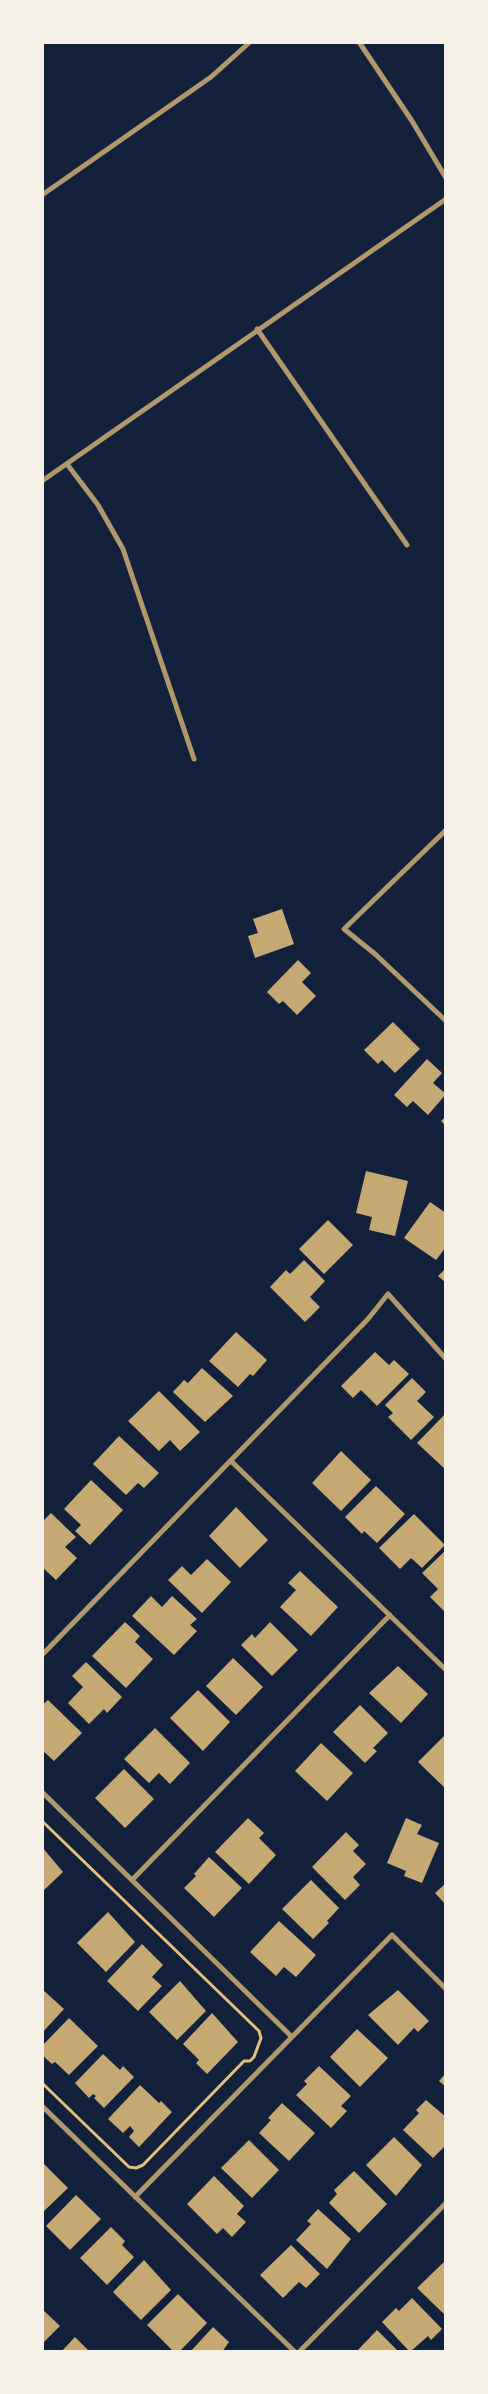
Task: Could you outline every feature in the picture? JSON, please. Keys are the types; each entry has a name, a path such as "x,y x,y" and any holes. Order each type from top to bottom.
{"street":[{"path":"42,195 211,77 250,42"},
{"path":"358,42 412,121 446,178"},
{"path":"42,481 257,329 446,199"},
{"path":"257,329 407,545"},
{"path":"67,464 98,505 123,549 194,759"},
{"path":"446,830 344,929 375,954 446,1022"},
{"path":"42,1655 368,1319 388,1294 446,1359"},
{"path":"231,1461 446,1670"},
{"path":"132,1879 390,1615"},
{"path":"42,1792 291,2036"},
{"path":"135,2196 392,1935 446,1989"},
{"path":"42,2106 295,2352"},
{"path":"299,2352 446,2203"}],"path":[{"path":"42,1821 259,2031 261,2038 254,2057 250,2061 244,2061 143,2165 136,2168 129,2167 42,2083"}],"building":[{"path":"282,909 294,944 255,958 248,936 258,933 253,919"},
{"path":"298,960 311,973 302,982 316,996 297,1015 283,1001 279,1004 267,992"},
{"path":"393,1022 420,1049 395,1073 382,1060 378,1064 364,1050"},
{"path":"427,1059 442,1073 433,1083 446,1094 428,1115 413,1101 407,1107 394,1095"},
{"path":"446,1116 446,1126 441,1121"},
{"path":"366,1171 408,1181 395,1236 369,1230 372,1217 356,1213"},
{"path":"430,1202 446,1213 446,1247 436,1260 404,1238"},
{"path":"328,1220 353,1245 324,1274 299,1249"},
{"path":"304,1260 325,1281 310,1297 320,1307 305,1322 270,1287 286,1270 290,1274"},
{"path":"446,1268 446,1283 438,1276"},
{"path":"236,1332 267,1360 253,1376 250,1374 238,1387 209,1361"},
{"path":"375,1352 389,1365 394,1360 409,1374 377,1406 361,1390 353,1398 341,1386"},
{"path":"202,1368 233,1396 205,1422 173,1392 184,1380 188,1383"},
{"path":"412,1378 426,1392 417,1401 434,1417 411,1440 388,1417 393,1413 385,1405"},
{"path":"159,1391 200,1432 180,1451 170,1440 159,1451 128,1421"},
{"path":"446,1413 446,1470 417,1443"},
{"path":"119,1436 159,1473 144,1488 138,1483 126,1495 93,1464"},
{"path":"341,1451 371,1480 341,1511 312,1483"},
{"path":"91,1480 123,1510 90,1545 75,1531 81,1525 64,1509"},
{"path":"376,1486 405,1514 377,1543 364,1531 362,1534 345,1517"},
{"path":"236,1507 268,1540 240,1568 209,1536"},
{"path":"51,1513 76,1537 65,1547 77,1558 56,1580 42,1567 42,1522"},
{"path":"414,1514 445,1545 422,1568 411,1558 400,1569 379,1548"},
{"path":"446,1550 446,1613 430,1597 438,1589 422,1573"},
{"path":"207,1559 231,1582 202,1613 168,1580 182,1566 191,1575"},
{"path":"300,1571 338,1607 311,1636 280,1607 296,1590 288,1583"},
{"path":"151,1596 162,1607 172,1596 197,1619 190,1625 197,1631 174,1655 132,1616"},
{"path":"125,1622 140,1636 135,1642 153,1659 126,1688 92,1656"},
{"path":"270,1622 298,1650 272,1676 241,1645 252,1634 255,1638"},
{"path":"233,1658 263,1687 236,1715 206,1686"},
{"path":"86,1662 122,1697 107,1713 104,1709 89,1724 68,1703 83,1687 72,1676"},
{"path":"398,1666 428,1694 401,1723 369,1693"},
{"path":"198,1690 230,1722 203,1751 170,1718"},
{"path":"48,1700 82,1733 54,1761 42,1750 42,1705"},
{"path":"360,1705 388,1733 373,1748 377,1751 365,1763 333,1732"},
{"path":"155,1728 190,1763 170,1784 159,1773 149,1783 124,1759"},
{"path":"446,1734 446,1789 418,1762"},
{"path":"321,1743 353,1773 327,1801 295,1771"},
{"path":"124,1769 154,1799 125,1828 95,1798"},
{"path":"248,1818 264,1833 259,1838 276,1855 249,1884 215,1852"},
{"path":"406,1818 422,1825 417,1834 439,1843 422,1883 404,1876 406,1871 387,1863"},
{"path":"346,1832 359,1845 353,1851 366,1864 353,1877 360,1885 345,1900 312,1867"},
{"path":"42,1847 63,1872 42,1892"},
{"path":"209,1857 242,1888 214,1917 184,1888 196,1876 194,1874"},
{"path":"311,1880 339,1908 327,1921 329,1923 313,1939 282,1909"},
{"path":"446,1883 446,1905 435,1893"},
{"path":"108,1912 135,1942 106,1972 77,1943"},
{"path":"279,1921 316,1955 296,1977 284,1967 276,1976 250,1952"},
{"path":"142,1944 163,1965 152,1977 162,1986 138,2011 107,1981"},
{"path":"180,1981 206,2011 177,2040 149,2012"},
{"path":"42,1989 64,2009 42,2033"},
{"path":"398,1990 429,2021 418,2032 414,2028 398,2045 368,2015"},
{"path":"212,2013 238,2042 207,2074 196,2063 199,2060 183,2044"},
{"path":"69,2018 98,2046 69,2075 55,2062 52,2064 42,2055 42,2046"},
{"path":"357,2029 388,2058 360,2087 330,2057"},
{"path":"103,2054 120,2070 123,2066 134,2077 104,2108 94,2098 96,2096 93,2094 89,2098 75,2083"},
{"path":"319,2066 351,2096 341,2106 347,2111 331,2128 296,2095 307,2084 304,2081"},
{"path":"446,2073 446,2087 439,2081"},
{"path":"140,2085 159,2103 161,2101 172,2112 139,2147 129,2137 134,2131 130,2126 123,2133 108,2119"},
{"path":"426,2100 446,2117 446,2145 433,2158 403,2130 419,2113 416,2110"},
{"path":"282,2103 315,2133 289,2161 259,2133 271,2120 268,2118"},
{"path":"394,2137 422,2165 396,2196 366,2165"},
{"path":"249,2140 279,2170 252,2198 221,2168"},
{"path":"42,2162 68,2188 42,2213"},
{"path":"354,2171 387,2204 359,2233 329,2203 337,2194 334,2190"},
{"path":"214,2176 244,2206 237,2214 246,2222 232,2237 223,2228 217,2234 187,2204"},
{"path":"76,2195 101,2219 70,2250 46,2226"},
{"path":"318,2209 351,2239 327,2269 296,2240 311,2224 307,2221"},
{"path":"111,2227 125,2241 122,2245 134,2257 107,2285 80,2258"},
{"path":"291,2245 320,2274 306,2288 299,2282 283,2298 260,2275"},
{"path":"144,2260 171,2290 141,2320 113,2292"},
{"path":"446,2260 446,2316 417,2288"},
{"path":"178,2294 207,2323 179,2352 174,2352 147,2325"},
{"path":"412,2298 442,2329 431,2340 428,2336 410,2352 382,2322 396,2308 399,2311"},
{"path":"42,2309 60,2326 42,2344"},
{"path":"213,2327 229,2342 222,2352 190,2352"},
{"path":"377,2330 399,2352 356,2352"},
{"path":"75,2337 90,2352 61,2352"}]}
